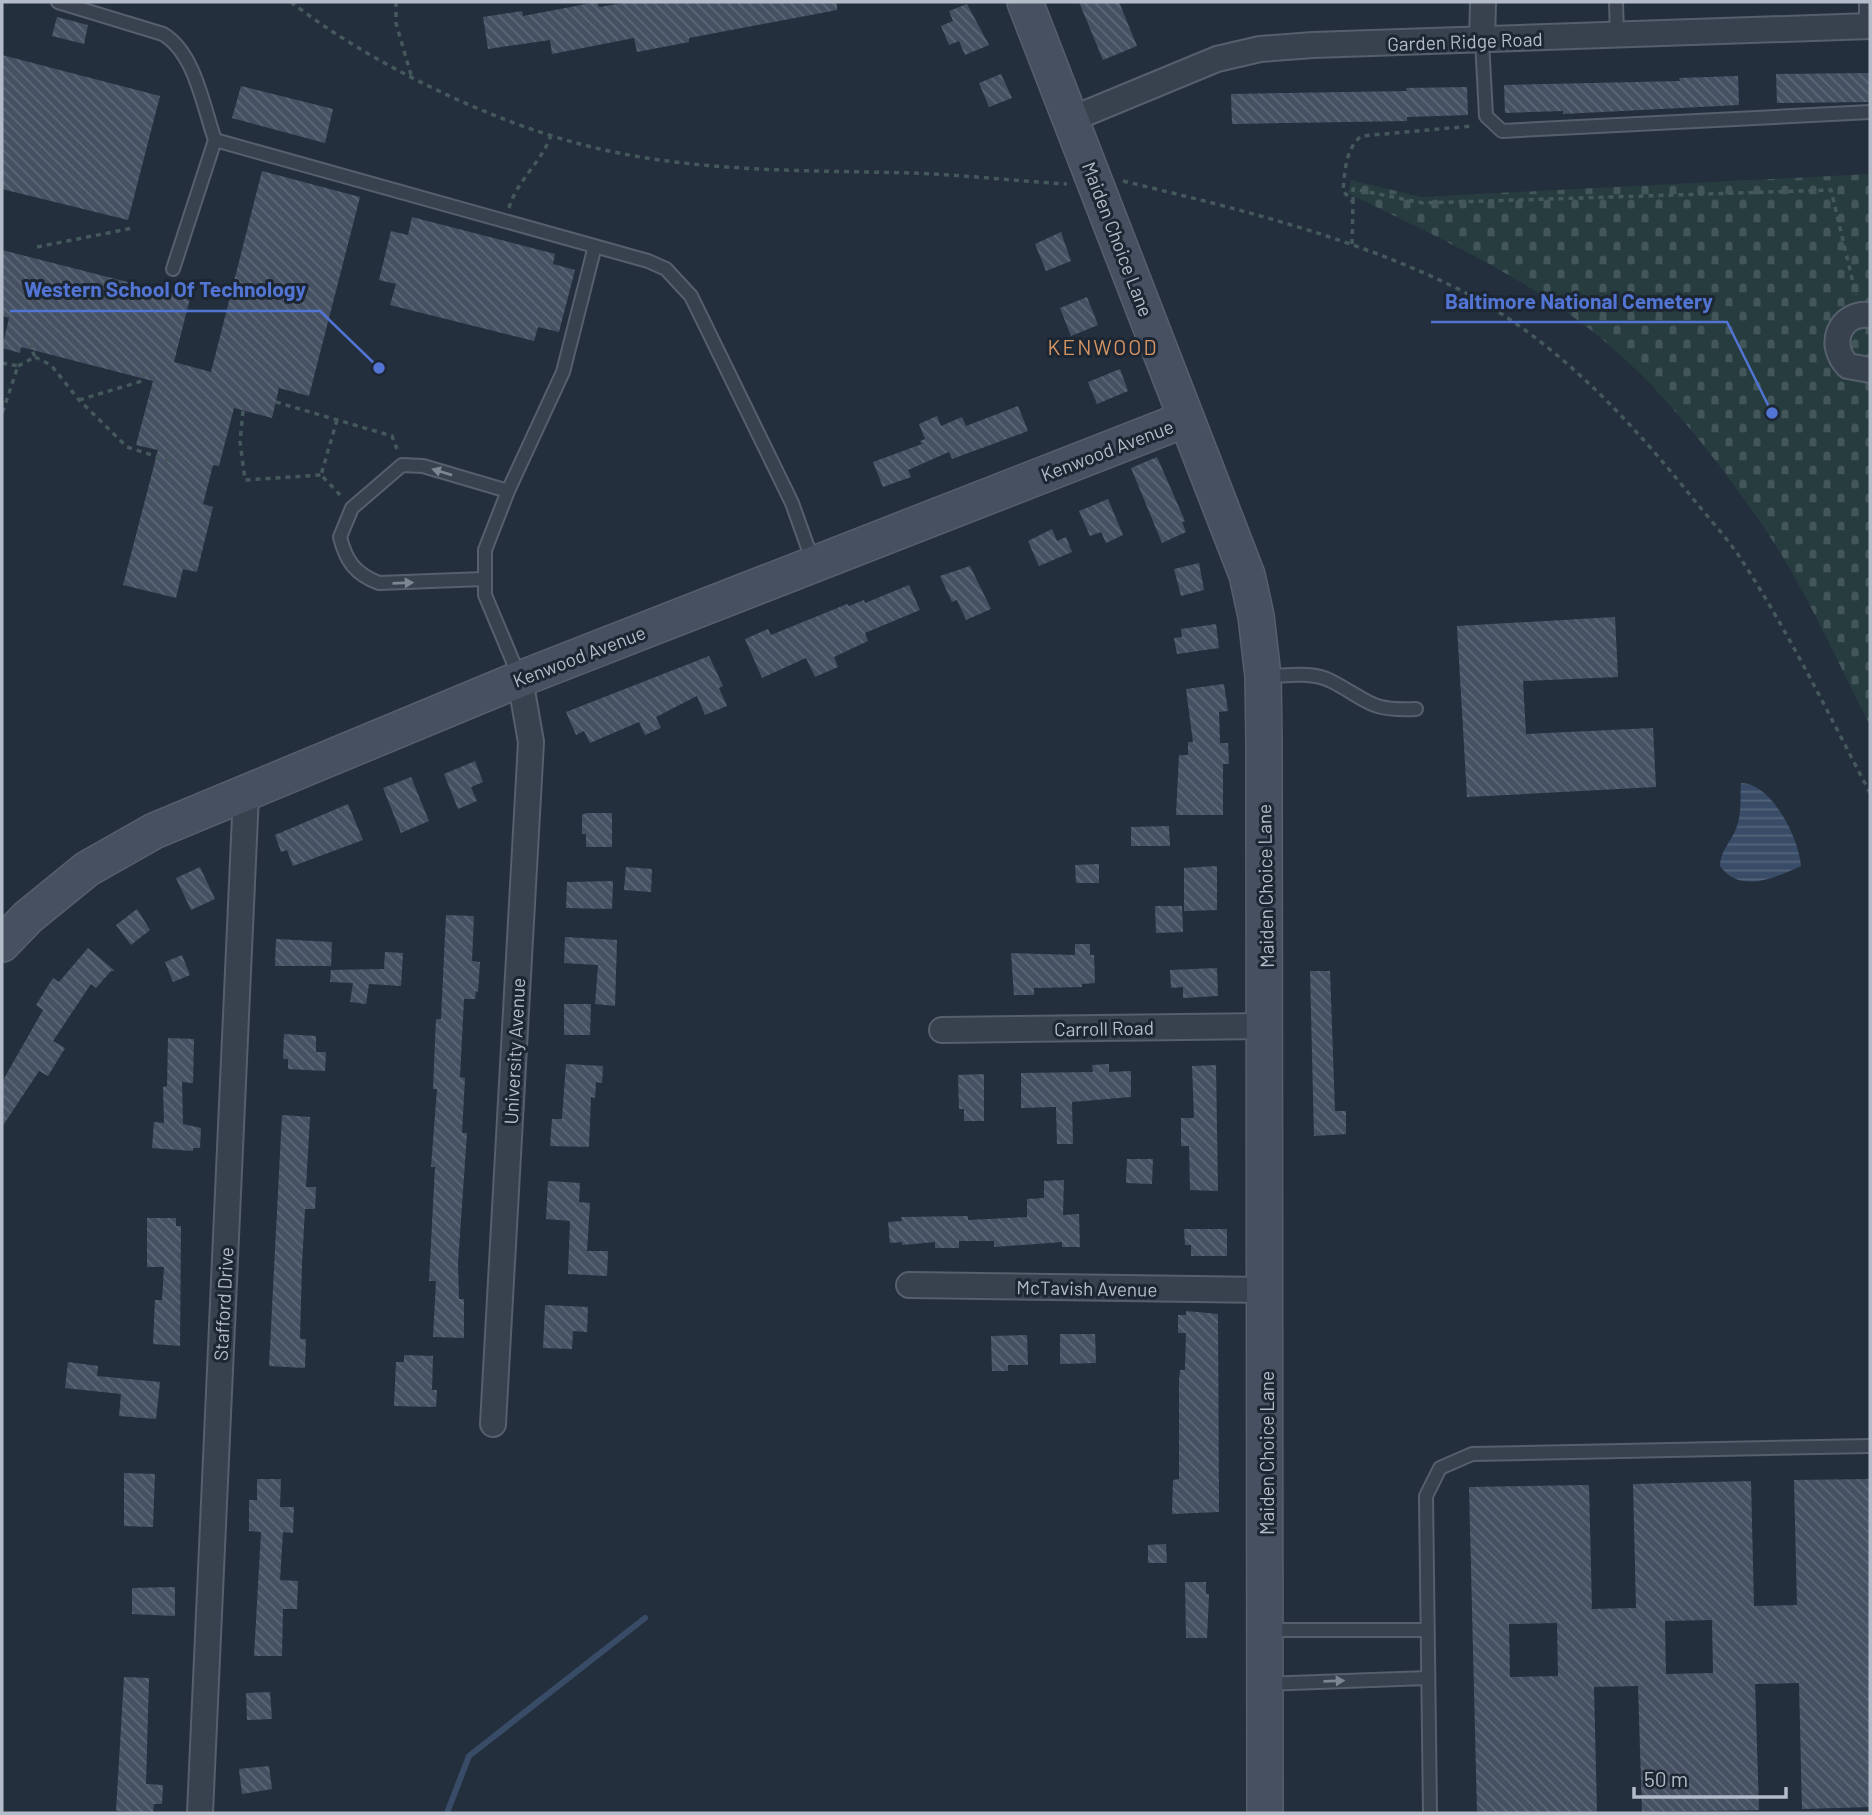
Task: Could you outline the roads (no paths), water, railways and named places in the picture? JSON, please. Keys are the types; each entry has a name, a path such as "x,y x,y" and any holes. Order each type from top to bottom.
{"main road":[{"name":"Maiden Choice Lane","path":"1025,2 1247,575 1256,616 1263,676 1266,1026 1265,1813"},
{"name":"Kenwood Avenue","path":"2,944 28,917 87,869 154,831 520,679 1186,419"}],"street":[{"path":"1482,41 1483,2"},
{"name":"Garden Ridge Road","path":"1072,119 1185,70 1260,49 1868,26"},
{"path":"1865,315 1843,324 1838,332 1838,351 1848,366 1870,370"},
{"name":"University Avenue","path":"493,1424 531,742 520,679"},
{"name":"Stafford Drive","path":"200,1813 246,794"},
{"name":"Carroll Road","path":"942,1030 1266,1026"},
{"name":"McTavish Avenue","path":"909,1285 1266,1290"}],"lane":[{"path":"58,2 163,34 176,41 185,55 215,140 173,269"},
{"path":"1616,2 1617,36"},
{"path":"1866,2 1868,26"},
{"path":"1482,41 1486,116 1502,131 1870,113"},
{"path":"215,140 595,246 666,269 691,296 792,503 814,565"},
{"path":"520,679 490,612 483,579 485,550 508,491 563,372 595,246"},
{"path":"483,579 395,584 363,577 349,564 340,537 352,508 402,464 423,466 508,491"},
{"path":"1263,676 1315,676 1331,680 1376,708 1416,709"},
{"path":"1430,1813 1426,1496 1440,1468 1453,1460 1472,1454 1870,1446"},
{"path":"1266,1630 1426,1629"},
{"path":"1265,1684 1427,1678"}],"water":[{"path":"1741,783 1752,785 1763,792 1782,814 1795,842 1801,866 1769,879 1747,881 1728,875 1720,866 1724,851 1738,823"}],"waterway":[{"path":"447,1813 469,1756 645,1618"}],"place":[{"name":"Western School Of Technology","path":"379,368"},
{"name":"Baltimore National Cemetery","path":"1772,413"}],"district":[{"name":"KENWOOD","path":"1103,346"}]}
